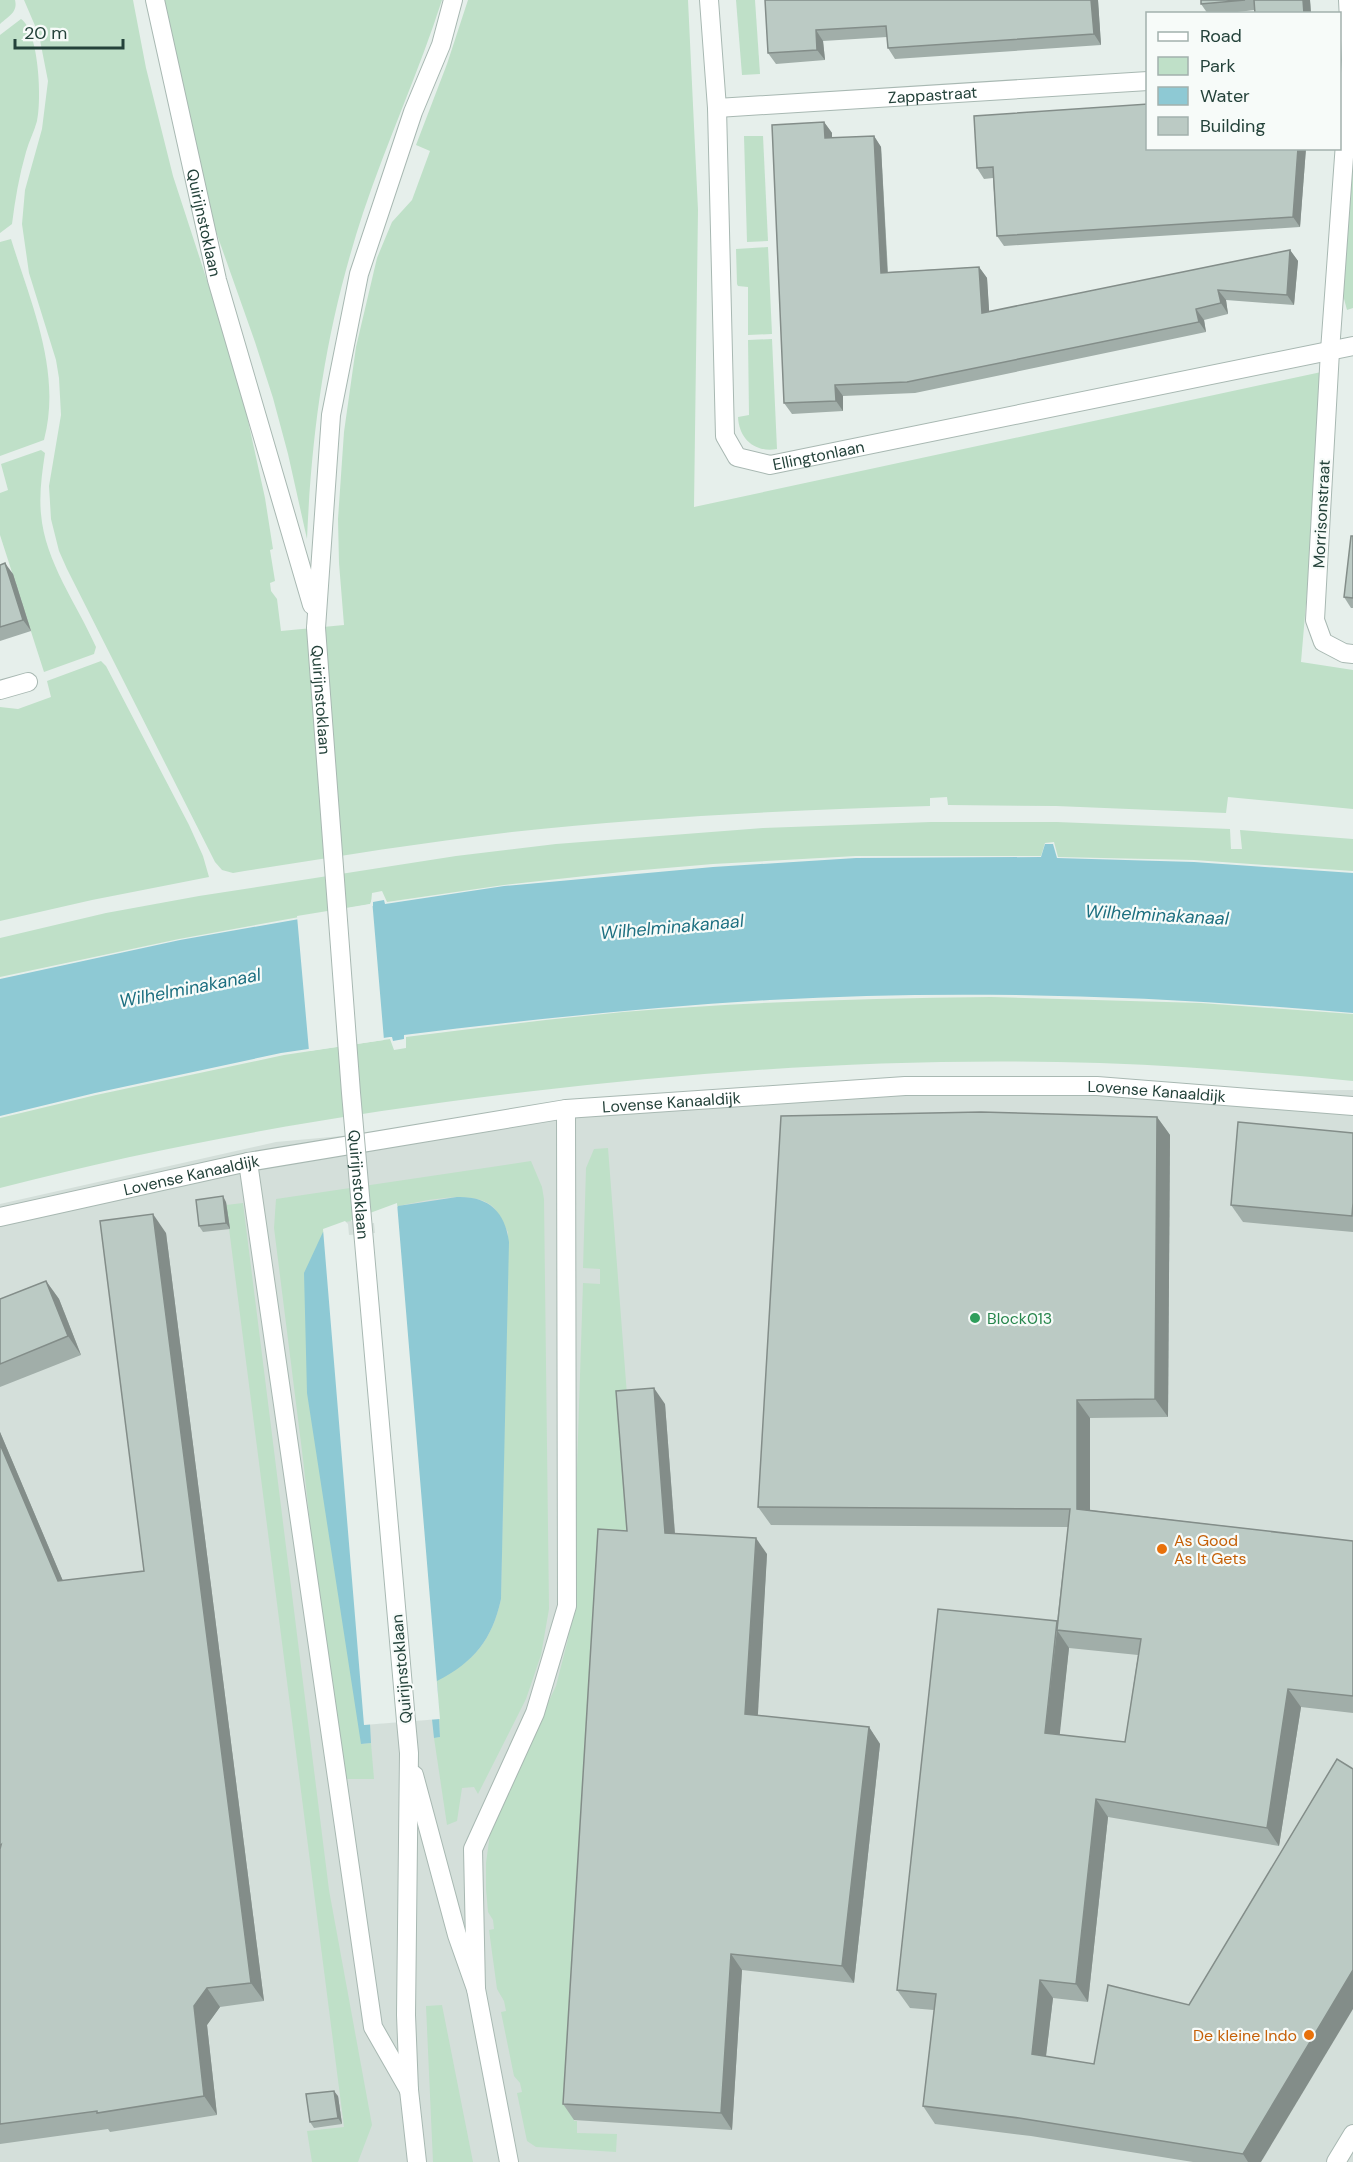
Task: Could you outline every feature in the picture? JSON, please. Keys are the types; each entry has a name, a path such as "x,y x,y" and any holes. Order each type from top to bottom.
{"street":[{"name":"Quirijnstoklaan","path":"155,0 216,280 316,622"},
{"name":"Quirijnstoklaan","path":"417,2162 409,2090 406,2015 409,1753 351,1093 316,622 331,415 359,274 413,111 441,45 453,0"},
{"name":"Ellingtonlaan","path":"709,0 717,108 725,436 737,458 770,465 1353,346"},
{"name":"Morrisonstraat","path":"1341,138 1348,0"},
{"name":"Zappastraat","path":"717,108 1146,81"},
{"name":"Morrisonstraat","path":"1340,150 1315,620 1323,642 1344,653 1353,654"},
{"path":"0,690 28,682"},
{"name":"Lovense Kanaaldijk","path":"0,1217 248,1162 566,1109 905,1086 1097,1086 1353,1106"},
{"name":"Quirijnstoklaan","path":"476,1989 473,1849 535,1713 567,1606 566,1109"},
{"name":"Quirijnstoklaan","path":"248,1162 373,2027 409,2090"},
{"name":"Quirijnstoklaan","path":"409,1753 457,1935 476,1989 510,2162"},
{"path":"1336,2162 1353,2134"}],"shaded area":[{"path":"1353,1090 1353,2162 0,2162 0,1204 276,1142 812,1093"}],"green space":[{"path":"0,0 15,0 16,4 12,14 0,24"},
{"path":"24,0 133,0 146,68 173,176 243,398 265,498 273,549 270,550 275,581 270,583 271,591 277,599 281,631 344,625 338,519 344,432 356,347 377,258 392,222 412,200 430,151 416,145 447,64 468,0 688,0 698,210 694,507 1326,371 1301,662 1353,670 1353,809 1228,797 1226,813 1056,806 948,805 947,797 930,798 930,806 721,815 512,832 233,873 222,870 215,862 67,569 59,551 51,519 49,486 61,415 59,378 56,360 29,273 22,224 25,190 42,129 48,81 39,35"},
{"path":"159,0 442,0 372,186 350,254 323,374 309,496 307,539 273,398 214,226"},
{"path":"736,0 755,0 760,74 742,75"},
{"path":"21,19 32,37 38,67 38,111 37,121 21,170 12,224 0,233 0,35"},
{"path":"744,136 763,136 768,241 747,242"},
{"path":"1353,152 1353,308 1347,310 1343,295"},
{"path":"11,239 42,338 47,363 49,414 44,440 0,456 0,242"},
{"path":"768,247 772,334 748,335 748,287 737,284 736,249"},
{"path":"772,339 777,449 769,450 755,446 745,438 741,432 738,417 749,415 748,340"},
{"path":"41,450 45,453 40,499 44,532 55,566 96,647 94,654 44,672 0,535 0,493 8,490 1,464"},
{"path":"101,661 106,666 189,825 203,856 209,877 0,921 0,707 18,709 51,697 47,681"},
{"path":"931,822 1057,822 1230,829 1231,849 1242,849 1240,830 1353,839 1353,871 1194,860 1058,857 1054,842 1045,843 1041,856 856,856 713,864 504,885 387,902 382,891 372,893 371,904 179,939 0,977 0,938 106,913 199,896 456,856 556,844 763,828"},
{"path":"991,997 1201,1003 1353,1014 1353,1081 1100,1063 884,1063 740,1071 525,1092 327,1120 195,1143 0,1188 0,1118 284,1055 390,1039 394,1050 406,1048 406,1037 623,1012 807,1001"},
{"path":"608,1148 638,1538 610,1532 574,2121 577,2121 577,2133 617,2134 616,2152 536,2147 527,2141 517,2093 522,2092 520,2083 514,2076 501,2012 506,2011 504,2001 497,1989 489,1930 494,1929 493,1920 488,1912 486,1889 486,1863 492,1819 556,1686 568,1639 573,1591 583,1283 600,1284 600,1269 583,1268 586,1168 594,1149"},
{"path":"531,1161 542,1187 544,1199 549,1609 541,1655 526,1699 478,1794 474,1787 462,1788 457,1821 447,1825 434,1738 440,1737 437,1680 461,1666 487,1638 501,1599 508,1232 494,1208 486,1202 462,1197 409,1204 345,1222 361,1744 371,1743 374,1779 338,1779 303,1459 274,1228 276,1199"},
{"path":"243,1203 329,1890 372,2125 358,2162 312,2162 307,2131 344,2127 226,1205"},
{"path":"442,2005 473,2162 433,2162 426,2006"}],"water":[{"name":"Wilhelminakanaal","path":"1045,844 1053,844 1057,858 1194,862 1353,873 1353,1013 1207,1002 989,995 843,997 678,1006 450,1029 404,1035 404,1039 393,1041 390,1037 281,1053 0,1116 0,979 180,940 373,906 373,902 384,900 385,904 504,886 713,867 856,858 1041,857"},
{"path":"457,1197 478,1199 493,1208 504,1222 509,1242 501,1599 487,1638 480,1648 461,1666 437,1681 440,1737 434,1738 432,1719 370,1724 371,1743 361,1744 307,1393 304,1273 323,1232 346,1238 377,1236 398,1206"}],"pier":[{"path":"372,899 384,1040 309,1051 297,916 370,904"},
{"path":"397,1203 440,1719 364,1725 323,1229 345,1221 348,1224 349,1235 375,1233 374,1223 353,1224 351,1220"}],"building":[{"path":"765,0 1091,0 1094,34 888,48 886,26 816,30 817,50 768,53"},
{"path":"1201,0 1245,0 1201,4"},
{"path":"1254,0 1303,0 1304,12 1255,12"},
{"path":"1146,104 1146,150 1298,150 1293,217 997,236 993,167 977,168 974,116"},
{"path":"824,122 825,138 874,136 881,273 979,267 982,313 1290,250 1287,295 1218,290 1221,303 1196,309 1199,322 907,382 835,385 836,401 784,403 772,125"},
{"path":"1351,536 1353,536 1353,598 1344,597"},
{"path":"5,563 23,620 0,627 0,565"},
{"path":"981,1112 1157,1117 1155,1399 1077,1400 1077,1509 1353,1541 1353,1696 1288,1689 1267,1828 1096,1799 1076,1984 1040,1980 1032,2054 1094,2064 1108,1985 1189,2005 1337,1759 1353,1769 1353,1970 1243,2154 1019,2118 923,2106 936,1994 897,1990 938,1609 1057,1621 1045,1733 1125,1742 1141,1639 1057,1630 1070,1509 758,1507 781,1116"},
{"path":"1238,1122 1353,1133 1352,1216 1231,1205"},
{"path":"223,1196 226,1223 199,1226 196,1200"},
{"path":"153,1214 251,1983 207,1988 194,2006 204,2096 97,2113 97,2111 0,2124 0,1444 58,1581 144,1571 100,1221"},
{"path":"46,1281 68,1336 0,1364 0,1299"},
{"path":"654,1388 665,1533 756,1538 745,1714 869,1727 842,1966 731,1954 721,2113 563,2104 598,1529 627,1531 616,1391"},
{"path":"334,2091 338,2118 310,2122 306,2094"}],"place":[{"name":"Block013","path":"975,1318"},
{"name":"As Good As It Gets","path":"1162,1549"},
{"name":"De kleine Indo","path":"1309,2035"}]}
